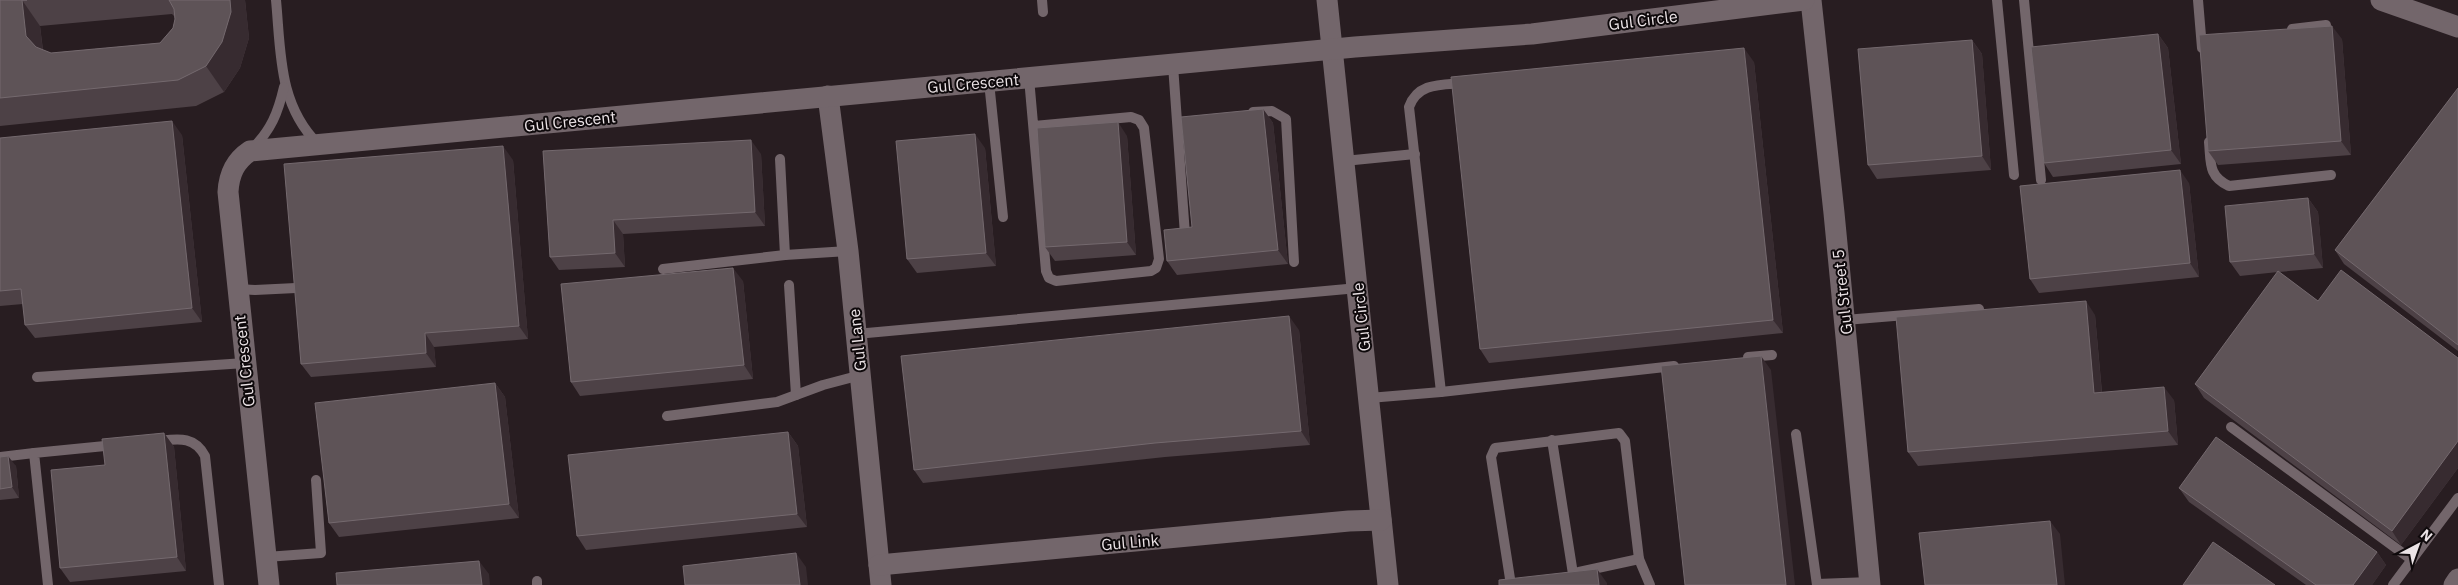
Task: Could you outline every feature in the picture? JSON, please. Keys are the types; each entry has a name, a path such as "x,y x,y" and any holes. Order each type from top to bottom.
{"street":[{"name":"Gul Circle","path":"1326,0 1388,585"},
{"name":"Gul Circle","path":"1332,49 1532,34 1804,0"},
{"name":"Gul Street 5","path":"1811,0 1845,320 1870,584"},
{"path":"2380,0 2458,27"},
{"name":"Gul Crescent","path":"268,585 236,288 229,181 233,168 242,157 250,152 1332,49"},
{"name":"Gul Lane","path":"828,96 848,251 880,575"},
{"name":"Gul Link","path":"880,575 1349,521 1381,520"},
{"path":"2454,585 2458,579"}],"lane":[{"path":"250,152 273,124 278,113 284,87 276,0"},
{"path":"1042,0 1043,12"},
{"path":"1997,0 2014,175"},
{"path":"2024,0 2041,180"},
{"path":"2198,0 2207,40 2203,60"},
{"path":"2278,31 2326,25"},
{"path":"1173,65 1182,117 1185,235"},
{"path":"1030,78 1034,126 1046,270 1049,278 1056,281 1151,271 1156,268 1159,259 1142,122 1131,117 1034,126"},
{"path":"989,82 1003,217"},
{"path":"1442,392 1409,106 1412,98 1426,86 1476,82"},
{"path":"284,87 300,121 319,145"},
{"path":"1243,112 1272,111 1286,119 1294,262"},
{"path":"2208,130 2211,170 2217,181 2228,186 2331,175"},
{"path":"1344,160 1415,154"},
{"path":"780,159 785,255"},
{"path":"663,269 785,255 848,251"},
{"path":"789,285 796,395"},
{"path":"236,288 255,290 296,288"},
{"path":"856,334 1358,288"},
{"path":"1845,320 1979,309"},
{"path":"1733,359 1772,355"},
{"path":"37,377 244,363"},
{"path":"1369,398 1442,392 1684,365"},
{"path":"667,416 777,402 823,385 861,376"},
{"path":"2230,427 2412,560"},
{"path":"1514,584 1491,456 1495,448 1619,433 1625,441 1639,559 1650,585"},
{"path":"1796,434 1817,584 1870,584"},
{"path":"141,443 180,439 192,441 200,447 205,456 219,585"},
{"path":"1552,440 1569,575 1639,559"},
{"path":"0,457 122,444"},
{"path":"34,453 48,585"},
{"path":"266,557 321,553 316,480"},
{"path":"2393,585 2458,498"}],"building":[{"path":"0,0 22,0 26,36 36,47 51,53 160,43 173,28 175,19 174,9 169,0 230,0 231,12 222,42 206,66 178,80 0,98"},
{"path":"2332,26 2341,141 2208,151 2199,35"},
{"path":"2158,34 2171,150 2044,163 2031,47"},
{"path":"1972,40 1982,156 1868,165 1858,49"},
{"path":"1744,48 1773,320 1480,349 1451,77"},
{"path":"2458,88 2458,345 2335,250"},
{"path":"1263,109 1278,250 1167,261 1164,230 1192,227 1181,117"},
{"path":"172,121 192,308 25,325 21,289 0,291 0,138"},
{"path":"1118,122 1127,242 1045,247 1037,128"},
{"path":"975,134 986,253 907,259 896,141"},
{"path":"751,140 755,212 613,220 615,253 550,257 543,151"},
{"path":"503,146 519,326 425,333 426,353 301,364 284,164"},
{"path":"2180,170 2190,263 2030,279 2020,186"},
{"path":"2308,198 2314,254 2230,262 2225,206"},
{"path":"733,268 744,365 571,382 561,284"},
{"path":"2341,270 2458,358 2458,441 2392,531 2195,384 2278,271 2318,301"},
{"path":"2086,301 2094,393 2164,387 2168,431 1908,452 1896,317"},
{"path":"1289,316 1301,431 1155,443 914,470 901,356"},
{"path":"1761,356 1786,585 1685,585 1661,366"},
{"path":"495,383 509,504 329,523 315,403"},
{"path":"788,432 797,514 577,536 568,455"},
{"path":"164,433 177,557 60,568 51,470 105,465 102,439"},
{"path":"2216,437 2377,552 2353,585 2316,585 2179,488"},
{"path":"8,456 12,487 0,489 0,457"},
{"path":"2050,521 2057,585 1925,585 1919,533"},
{"path":"2213,542 2275,585 2183,585"},
{"path":"796,553 800,585 685,585 683,566"},
{"path":"479,561 482,585 337,585 336,573"},
{"path":"1597,569 1599,585 1499,585 1499,580"}]}
